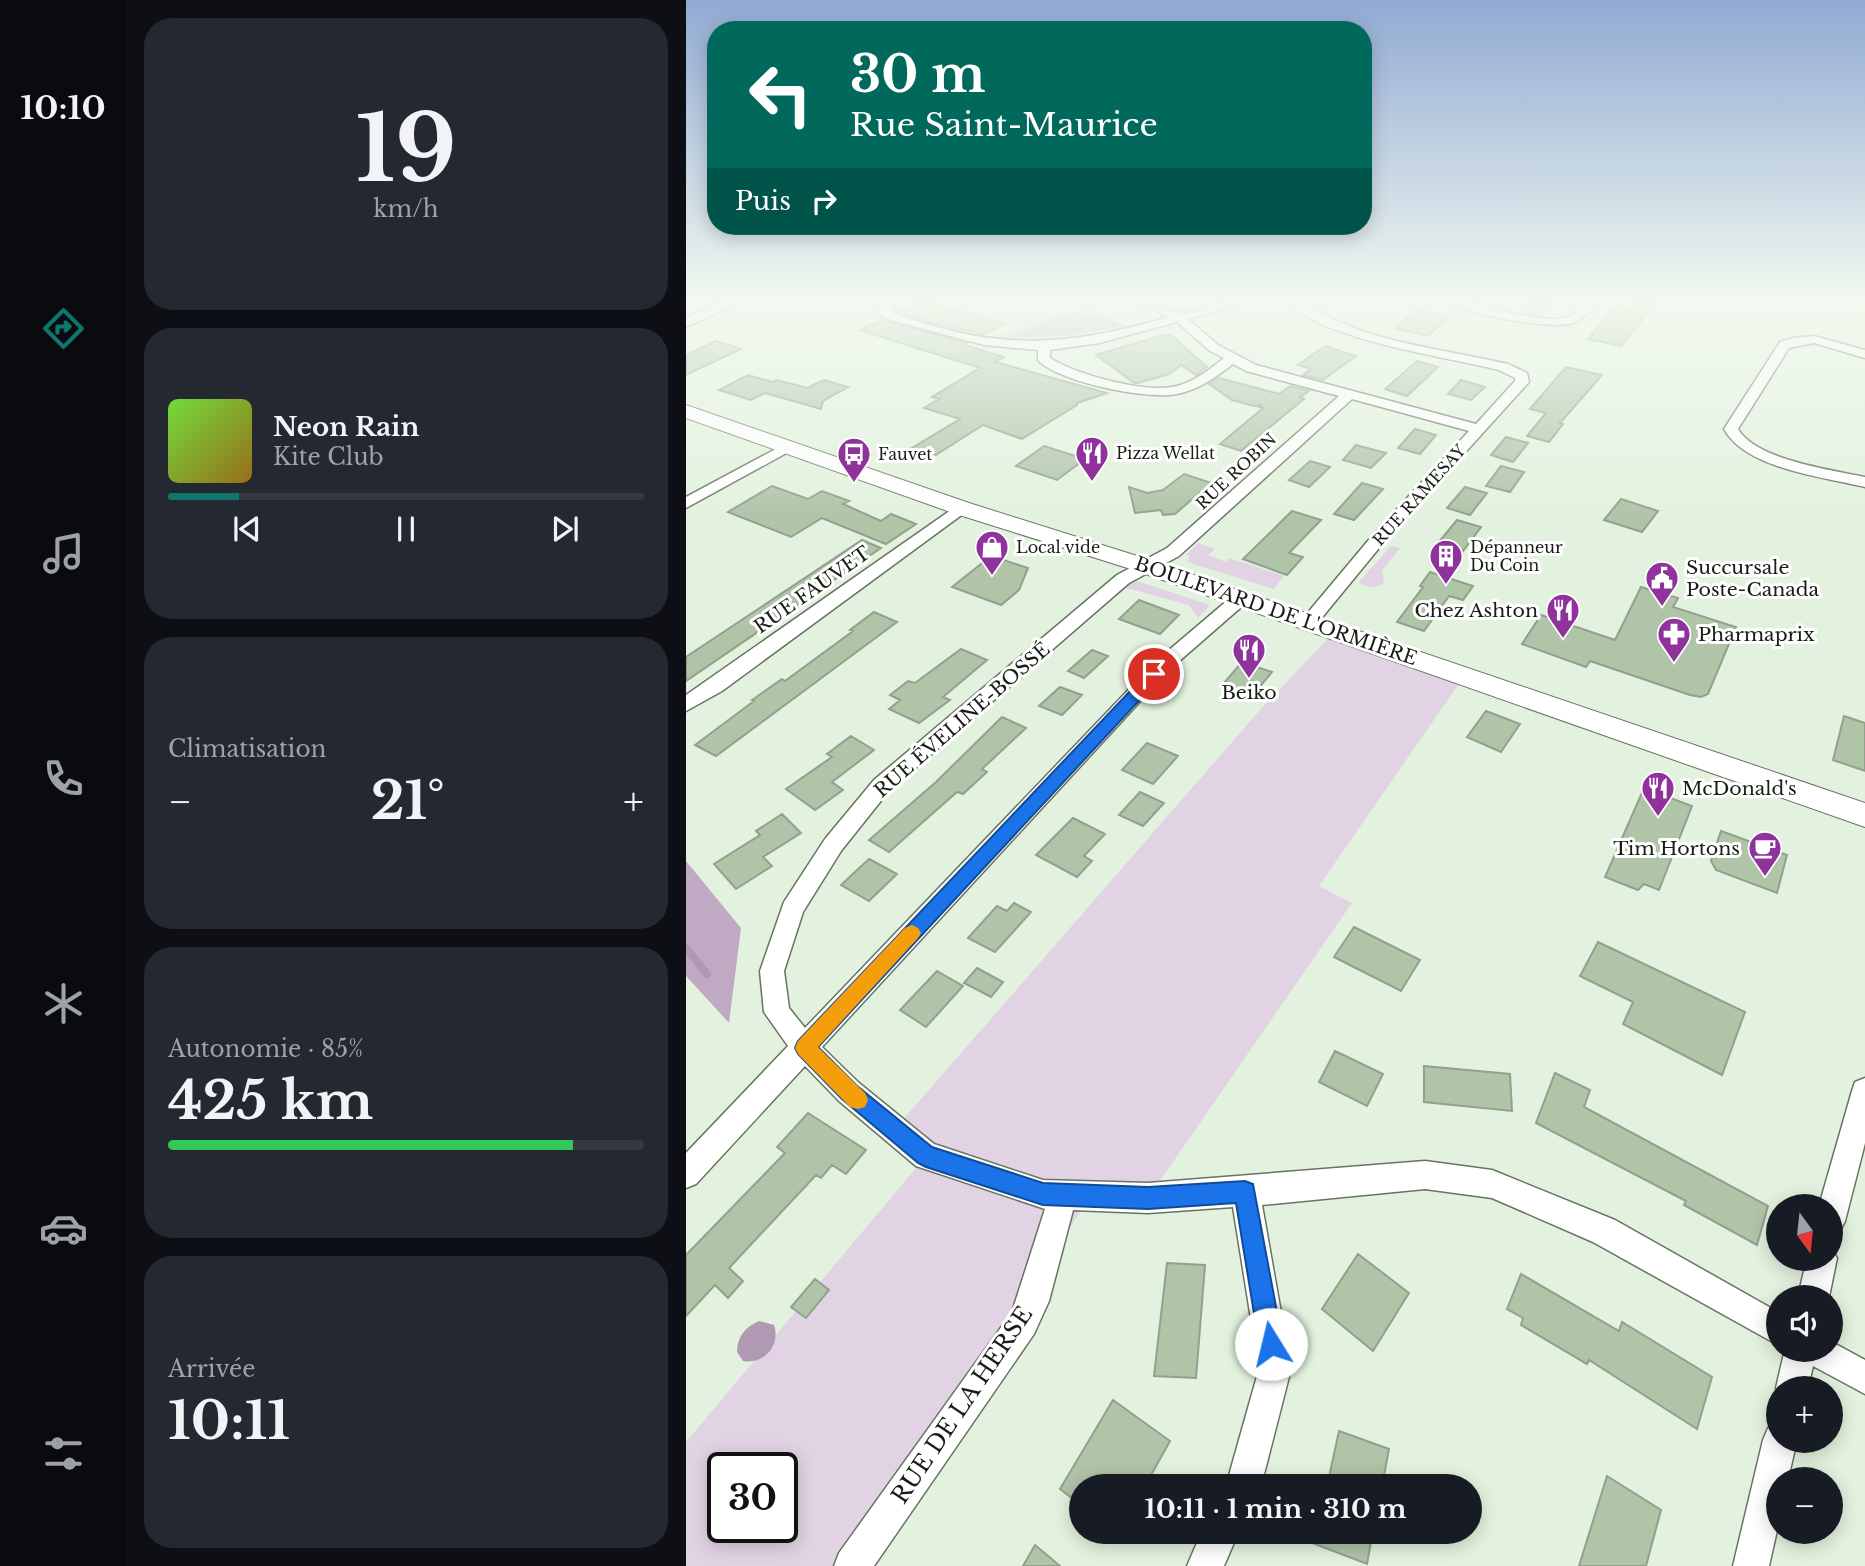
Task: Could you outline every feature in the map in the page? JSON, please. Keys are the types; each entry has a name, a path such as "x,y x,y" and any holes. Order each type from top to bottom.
{"main road":[{"name":"BOULEVARD DE L'ORMIÈRE","path":"686,411 961,508 1241,598 1865,815"}],"street":[{"path":"1072,374 1159,393 1185,388 1211,374"},
{"path":"1268,374 1479,429"},
{"name":"RUE RAMESAY","path":"1309,622 1378,539 1522,382 1518,374"},
{"path":"1766,374 1731,429 1732,436 1739,444 1764,456 1865,482"},
{"name":"RUE ROBIN","path":"1145,566 1181,545 1347,396"},
{"path":"686,503 787,447"},
{"name":"RUE FAUVET","path":"686,704 715,686 961,508"},
{"name":"RUE ÉVELINE-BOSSÉ","path":"1145,566 1123,579 881,786 833,845 792,909 772,971 778,1013 805,1048 849,1092 926,1156 1043,1194 1148,1198 1424,1175 1492,1184 1604,1231 1766,1322"},
{"path":"686,1174 1154,674 1241,598"},
{"path":"1837,1194 1865,1091"},
{"path":"1245,1192 1275,1369 1248,1474"},
{"name":"RUE DE LA HERSE","path":"852,1566 1023,1323 1033,1301 1063,1195"},
{"path":"1837,1362 1865,1378"},
{"path":"1751,1566 1777,1453"},
{"path":"1205,1566 1215,1544"}],"shaded area":[{"path":"1198,543 1215,549 1208,555 1226,562 1229,558 1284,576 1274,589 1193,564 1187,560 1190,556 1186,555"},
{"path":"1391,546 1400,548 1382,571 1382,585 1370,587 1359,582"},
{"path":"1131,579 1210,605 1198,618 1189,605 1123,587"},
{"path":"1335,631 1465,675 1319,886 1352,903 1148,1198 1091,1196 842,1566 686,1566 686,1442 926,1156 894,1130 1259,711"},
{"path":"686,861 741,928 729,1023 686,976"},
{"path":"759,1321 774,1325 776,1332 773,1346 758,1360 743,1361 737,1352 740,1337 746,1329"}],"building":[{"path":"970,374 1039,374 1107,393 1077,403 1022,439 983,425 936,455 912,448 960,419 924,408 939,399 932,397"},
{"path":"1122,374 1169,374 1138,383"},
{"path":"1304,374 1331,374 1323,380"},
{"path":"1402,374 1430,374 1407,396 1385,389"},
{"path":"1560,374 1602,375 1560,423 1563,424 1549,442 1527,436 1546,413 1530,409"},
{"path":"748,375 807,388 824,380 848,387 823,401 821,409 765,393 751,400 719,390"},
{"path":"1219,378 1279,394 1290,386 1309,391 1300,397 1304,399 1241,451 1220,444 1263,408 1259,407 1261,405 1254,406 1232,400 1209,384"},
{"path":"1461,380 1485,387 1471,400 1448,394"},
{"path":"1415,429 1436,435 1420,454 1398,448"},
{"path":"1506,437 1528,443 1513,462 1491,455"},
{"path":"1356,445 1386,453 1371,468 1343,460"},
{"path":"1044,446 1085,459 1057,480 1016,466"},
{"path":"1310,461 1330,467 1309,487 1289,480"},
{"path":"1501,466 1524,472 1510,492 1486,486"},
{"path":"1184,474 1211,483 1175,514 1163,515 1161,510 1135,513 1129,487 1147,493 1163,490"},
{"path":"1362,483 1383,489 1354,520 1334,514"},
{"path":"772,486 808,499 822,491 849,501 843,504 881,521 891,514 916,524 886,544 822,518 791,537 728,512"},
{"path":"1465,487 1487,493 1470,515 1447,508"},
{"path":"1621,499 1658,511 1642,532 1604,520"},
{"path":"1292,511 1321,520 1289,553 1303,557 1287,575 1243,559"},
{"path":"1457,520 1481,527 1463,551 1438,543"},
{"path":"862,540 881,548 686,681 686,657"},
{"path":"991,556 1028,568 1019,590 1001,605 952,587"},
{"path":"1430,572 1473,586 1463,600 1449,596 1424,631 1397,622 1423,587 1420,586"},
{"path":"1641,587 1678,598 1673,607 1736,627 1708,694 1701,697 1690,695 1590,661 1586,667 1522,644 1541,615 1615,640"},
{"path":"1139,600 1179,615 1160,634 1119,619"},
{"path":"874,612 897,622 716,756 695,745 754,701 752,700 782,679 785,681 853,631 850,630"},
{"path":"961,649 987,660 943,697 950,700 919,723 889,709 900,700 890,695 908,681 915,683"},
{"path":"1092,650 1108,656 1084,678 1068,671"},
{"path":"1242,662 1272,672 1253,695 1223,684"},
{"path":"1060,687 1082,695 1062,715 1039,706"},
{"path":"1486,711 1520,724 1501,752 1467,737"},
{"path":"1844,716 1865,723 1865,771 1833,760"},
{"path":"1002,717 1026,728 982,769 987,772 963,794 957,792 889,852 869,840 936,782"},
{"path":"851,736 874,750 832,782 843,790 815,810 786,789 832,757 827,754"},
{"path":"1147,743 1178,756 1153,784 1122,770"},
{"path":"1644,788 1692,806 1659,890 1644,884 1638,890 1605,877"},
{"path":"1140,792 1164,803 1143,826 1119,815"},
{"path":"782,814 801,833 763,857 772,866 736,889 714,864 760,835 756,831"},
{"path":"1073,818 1105,834 1084,856 1092,861 1077,877 1036,855"},
{"path":"1721,831 1787,855 1777,893 1716,870 1711,861"},
{"path":"869,859 897,874 869,901 841,885"},
{"path":"1014,903 1031,912 995,952 968,938 997,906 1007,911"},
{"path":"1354,927 1420,960 1401,991 1334,957"},
{"path":"1598,942 1745,1012 1722,1075 1623,1024 1633,1002 1580,976"},
{"path":"977,968 1003,982 991,997 964,983"},
{"path":"937,971 963,986 926,1027 900,1010"},
{"path":"1335,1051 1383,1074 1367,1106 1319,1082"},
{"path":"1424,1066 1510,1074 1512,1111 1424,1102"},
{"path":"1555,1073 1590,1090 1584,1107 1766,1205 1757,1245 1684,1205 1686,1201 1536,1123"},
{"path":"808,1113 866,1150 846,1174 832,1165 821,1178 816,1175 729,1268 743,1281 728,1298 715,1285 686,1316 686,1255 785,1153 777,1147"},
{"path":"1358,1254 1409,1293 1373,1351 1322,1309"},
{"path":"1167,1263 1205,1265 1196,1378 1154,1376"},
{"path":"1521,1274 1619,1331 1622,1322 1712,1377 1697,1429 1589,1360 1587,1364 1521,1325 1523,1318 1507,1309"},
{"path":"815,1279 829,1290 806,1318 791,1307"},
{"path":"1113,1400 1170,1441 1152,1474 1069,1474 1069,1496 1060,1489"},
{"path":"1339,1431 1389,1449 1384,1474 1330,1474"},
{"path":"1607,1476 1661,1510 1646,1566 1579,1566"},
{"path":"1315,1544 1371,1544 1367,1564"},
{"path":"1035,1545 1060,1566 1023,1566"}],"waterway":[{"path":"686,948 707,974"}],"slow traffic":[{"path":"858,1100 805,1048 912,933"}],"place":[{"name":"Pizza Wellat","path":"1092,483"},
{"name":"Fauvet","path":"854,484"},
{"name":"Local vide","path":"992,577"},
{"name":"Dépanneur Du Coin","path":"1446,586"},
{"name":"Succursale Poste-Canada","path":"1662,608"},
{"name":"Chez Ashton","path":"1563,640"},
{"name":"Pharmaprix","path":"1674,664"},
{"name":"Beiko","path":"1249,680"},
{"name":"McDonald's","path":"1658,818"},
{"name":"Tim Hortons","path":"1765,878"}],"route":[{"path":"1154,674 805,1048 849,1092 926,1156 949,1164 1043,1194 1148,1198 1245,1192 1271,1344"}]}
